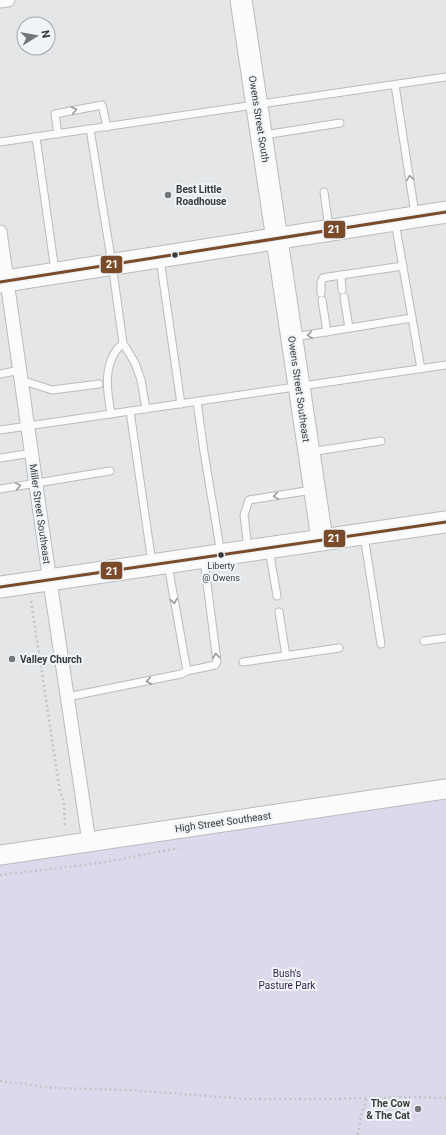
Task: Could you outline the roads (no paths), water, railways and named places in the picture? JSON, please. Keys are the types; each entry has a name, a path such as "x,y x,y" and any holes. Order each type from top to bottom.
{"main road":[{"name":"Owens Street South","path":"241,0 277,238"},
{"path":"3,282 446,212"},
{"name":"Owens Street Southeast","path":"277,238 322,540"},
{"path":"0,586 446,522"}],"street":[{"path":"0,1 8,0"},
{"name":"Miller Street Southeast","path":"0,232 3,282 28,426 89,842"},
{"name":"High Street Southeast","path":"0,855 446,789"}],"lane":[{"path":"0,142 446,77"},
{"path":"395,85 416,217"},
{"path":"58,134 55,114 102,105 107,127"},
{"path":"262,136 340,123"},
{"path":"90,129 123,343 135,363 141,380 146,409"},
{"path":"36,137 56,273"},
{"path":"324,192 330,230"},
{"path":"394,220 421,369"},
{"path":"159,257 181,404"},
{"path":"327,332 320,282 323,278 402,266"},
{"path":"341,275 349,328"},
{"path":"292,338 412,318"},
{"path":"111,414 106,381 108,369 112,356 123,343"},
{"path":"0,430 446,365"},
{"path":"0,374 20,375 52,390 99,384"},
{"path":"67,697 181,674 187,671 215,665 217,662 212,556 204,452 197,401"},
{"path":"130,411 160,563 187,671"},
{"path":"309,452 381,441"},
{"path":"0,458 32,453"},
{"path":"0,489 110,471"},
{"path":"248,550 244,515 250,500 315,490"},
{"path":"364,534 381,644"},
{"path":"269,547 277,596"},
{"path":"279,612 286,656"},
{"path":"424,641 446,638"},
{"path":"243,662 339,648"}],"place":[{"name":"Best Little Roadhouse","path":"168,195"},
{"name":"Liberty @ Owens","path":"221,555"},
{"name":"Valley Church","path":"12,659"},
{"name":"The Cow & The Cat","path":"418,1109"}],"park label":[{"name":"Bush's Pasture Park","path":"287,978"}]}
